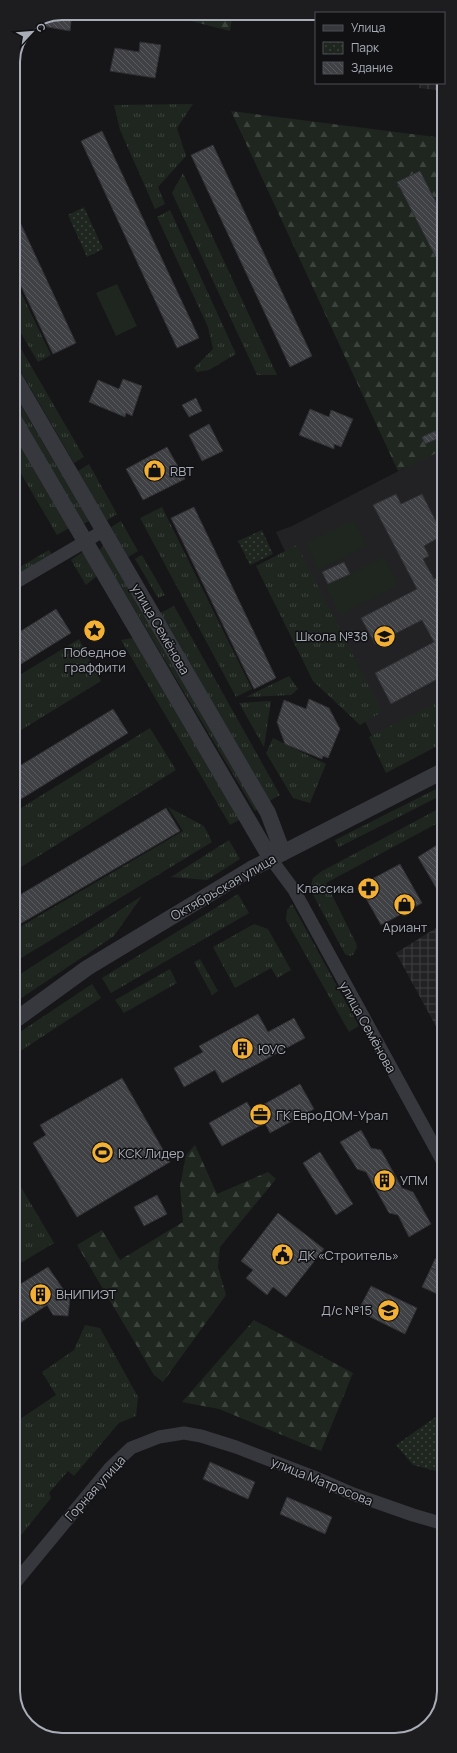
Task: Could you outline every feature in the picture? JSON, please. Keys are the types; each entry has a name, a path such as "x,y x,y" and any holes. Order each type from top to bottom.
{"street":[{"name":"улица Семёнова","path":"20,387 268,813 277,856"},
{"name":"улица Семёнова","path":"20,430 86,542 277,856 294,890 437,1151"},
{"path":"20,580 103,531"},
{"name":"Октябрьская улица","path":"20,1017 87,968 277,856 437,775"},
{"name":"Горная улица","path":"20,1577 110,1468 131,1448 159,1437 184,1433 201,1436"},
{"name":"улица Матросова","path":"201,1436 250,1452 353,1494 437,1522"}],"shaded area":[{"path":"420,84 437,84 437,90 419,88"},
{"name":"Школа №38","path":"437,451 437,744 388,770 276,532 292,526"},
{"path":"437,927 437,1028 396,953"}],"green space":[{"path":"187,20 232,20 230,31"},
{"path":"193,104 177,128 186,156 158,187 165,204 155,209 120,130 114,105"},
{"path":"231,111 437,137 437,453 398,471"},
{"path":"183,173 277,375 257,375 172,193"},
{"path":"84,207 103,249 87,257 68,215"},
{"path":"170,210 236,354 209,370 197,372 194,368 213,349 208,327 157,217"},
{"path":"117,284 137,326 116,336 96,293"},
{"path":"20,291 51,355 38,362 20,332"},
{"path":"20,347 84,457 74,463 20,370"},
{"path":"20,404 89,521 83,524 20,417"},
{"path":"20,440 71,527 57,535 20,472"},
{"path":"89,464 117,514 106,521 78,471"},
{"path":"162,507 252,689 236,697 140,518"},
{"path":"354,520 367,546 318,570 306,543"},
{"path":"121,521 138,551 128,557 111,527"},
{"path":"262,530 273,554 250,565 238,541"},
{"path":"104,545 258,809 255,811 99,550"},
{"path":"297,545 382,712 360,725 313,681 256,566"},
{"path":"49,550 52,555 20,574 20,567"},
{"path":"84,551 98,575 86,585 71,560"},
{"path":"142,555 165,595 158,598 135,559"},
{"path":"384,557 398,585 340,615 326,586"},
{"path":"174,606 280,795 266,803 160,613"},
{"path":"140,637 241,819 230,825 121,640"},
{"path":"79,639 101,681 20,731 20,675"},
{"path":"289,676 298,689 291,695 246,697"},
{"path":"271,701 264,747 239,703"},
{"path":"437,703 437,746 386,773 369,737"},
{"path":"150,728 176,770 20,868 20,809"},
{"path":"273,738 326,764 310,803 293,798 266,753"},
{"path":"437,789 437,798 339,847 335,840"},
{"path":"168,807 204,826 212,842 20,959 20,927 183,831"},
{"path":"437,810 437,826 436,824 326,883 356,943 357,947 353,955 349,956 345,954 310,889 313,878 322,871"},
{"path":"229,840 240,859 207,880 171,877"},
{"path":"238,894 249,913 111,993 102,978"},
{"path":"142,896 114,936 20,999 20,974"},
{"path":"292,904 359,1026 349,1032 286,920 287,910"},
{"path":"254,924 268,929 291,970 277,978 271,968 235,988 213,947"},
{"path":"200,959 218,991 212,995 194,962"},
{"path":"170,969 177,983 124,1013 115,1000"},
{"path":"92,984 101,998 20,1051 20,1032"},
{"path":"195,1145 217,1194 268,1172 276,1179 220,1247 218,1267 226,1295 163,1382 154,1375 77,1245 102,1230 120,1260 183,1222 180,1186 186,1155"},
{"path":"20,1185 54,1243 20,1263"},
{"path":"254,1320 353,1373 321,1451 219,1409 182,1402"},
{"path":"85,1325 100,1328 138,1397 136,1416 119,1423 74,1476 68,1471 49,1493 51,1498 20,1537 20,1419 56,1395 42,1372 74,1350"},
{"path":"437,1416 437,1471 413,1465 396,1445"}],"building":[{"path":"71,20 70,31 42,26 46,23 54,21"},
{"path":"140,42 161,45 155,78 110,71 115,48 139,52"},
{"path":"102,131 199,338 177,348 81,141"},
{"path":"213,145 312,356 290,367 191,155"},
{"path":"420,171 437,204 437,259 397,182"},
{"path":"20,222 76,343 53,354 20,284"},
{"path":"123,379 142,386 132,416 126,413 125,417 89,402 98,380 119,389"},
{"path":"196,398 202,411 189,417 182,405"},
{"path":"310,409 329,417 331,410 353,419 341,447 334,444 334,449 299,435"},
{"path":"209,424 223,451 202,461 189,435"},
{"path":"435,431 437,434 437,439 425,444 422,437"},
{"name":"RBT","path":"167,447 185,479 143,500 126,469"},
{"path":"396,494 401,504 422,494 437,523 437,538 424,546 429,556 423,559 434,579 437,578 437,679 391,704 375,673 434,642 422,620 375,644 361,618 417,589 373,505"},
{"path":"194,507 276,678 254,689 171,518"},
{"path":"344,562 350,574 328,584 322,572"},
{"path":"56,609 71,633 20,665 20,632"},
{"path":"309,699 329,708 340,729 328,758 323,756 322,759 285,744 277,722 284,700 306,709"},
{"path":"113,709 128,733 20,800 20,766"},
{"path":"166,808 180,831 20,924 20,895"},
{"path":"437,845 437,889 418,857"},
{"path":"400,864 422,903 381,925 359,886"},
{"name":"ЮУС","path":"258,1014 268,1032 294,1018 305,1038 222,1083 215,1070 184,1087 174,1068 203,1052 199,1046"},
{"name":"КСК Лидер","path":"122,1078 170,1162 77,1217 33,1143 46,1135 40,1125"},
{"path":"300,1084 314,1109 270,1133 265,1123 222,1146 209,1123 247,1102 252,1111"},
{"name":"УПМ","path":"361,1130 371,1148 381,1150 402,1188 413,1192 431,1224 409,1237 398,1215 389,1213 366,1172 357,1169 340,1142"},
{"path":"320,1152 353,1204 336,1215 303,1163"},
{"path":"157,1195 167,1214 144,1226 134,1207"},
{"name":"ДК «Строитель»","path":"278,1213 324,1249 286,1297 273,1287 267,1295 257,1287 246,1278 253,1270 241,1261"},
{"path":"437,1258 437,1270 431,1268"},
{"name":"ВНИПИЭТ","path":"48,1267 70,1299 68,1316 53,1315 47,1305 20,1323 20,1284"},
{"path":"431,1268 437,1270 437,1294 422,1287"},
{"name":"Д/с №15","path":"371,1286 417,1308 405,1334 358,1311"},
{"path":"210,1462 255,1482 248,1499 203,1479"},
{"path":"287,1497 332,1517 325,1534 280,1514"}],"place":[{"name":"RBT","path":"154,471"},
{"name":"Победное граффити","path":"95,630"},
{"name":"Школа №38","path":"384,636"},
{"name":"Классика","path":"369,888"},
{"name":"Ариант","path":"405,905"},
{"name":"ЮУС","path":"242,1049"},
{"name":"ГК ЕвроДОМ-Урал","path":"261,1115"},
{"name":"КСК Лидер","path":"102,1153"},
{"name":"УПМ","path":"384,1180"},
{"name":"ДК «Строитель»","path":"283,1255"},
{"name":"ВНИПИЭТ","path":"40,1294"},
{"name":"Д/с №15","path":"388,1310"}]}
